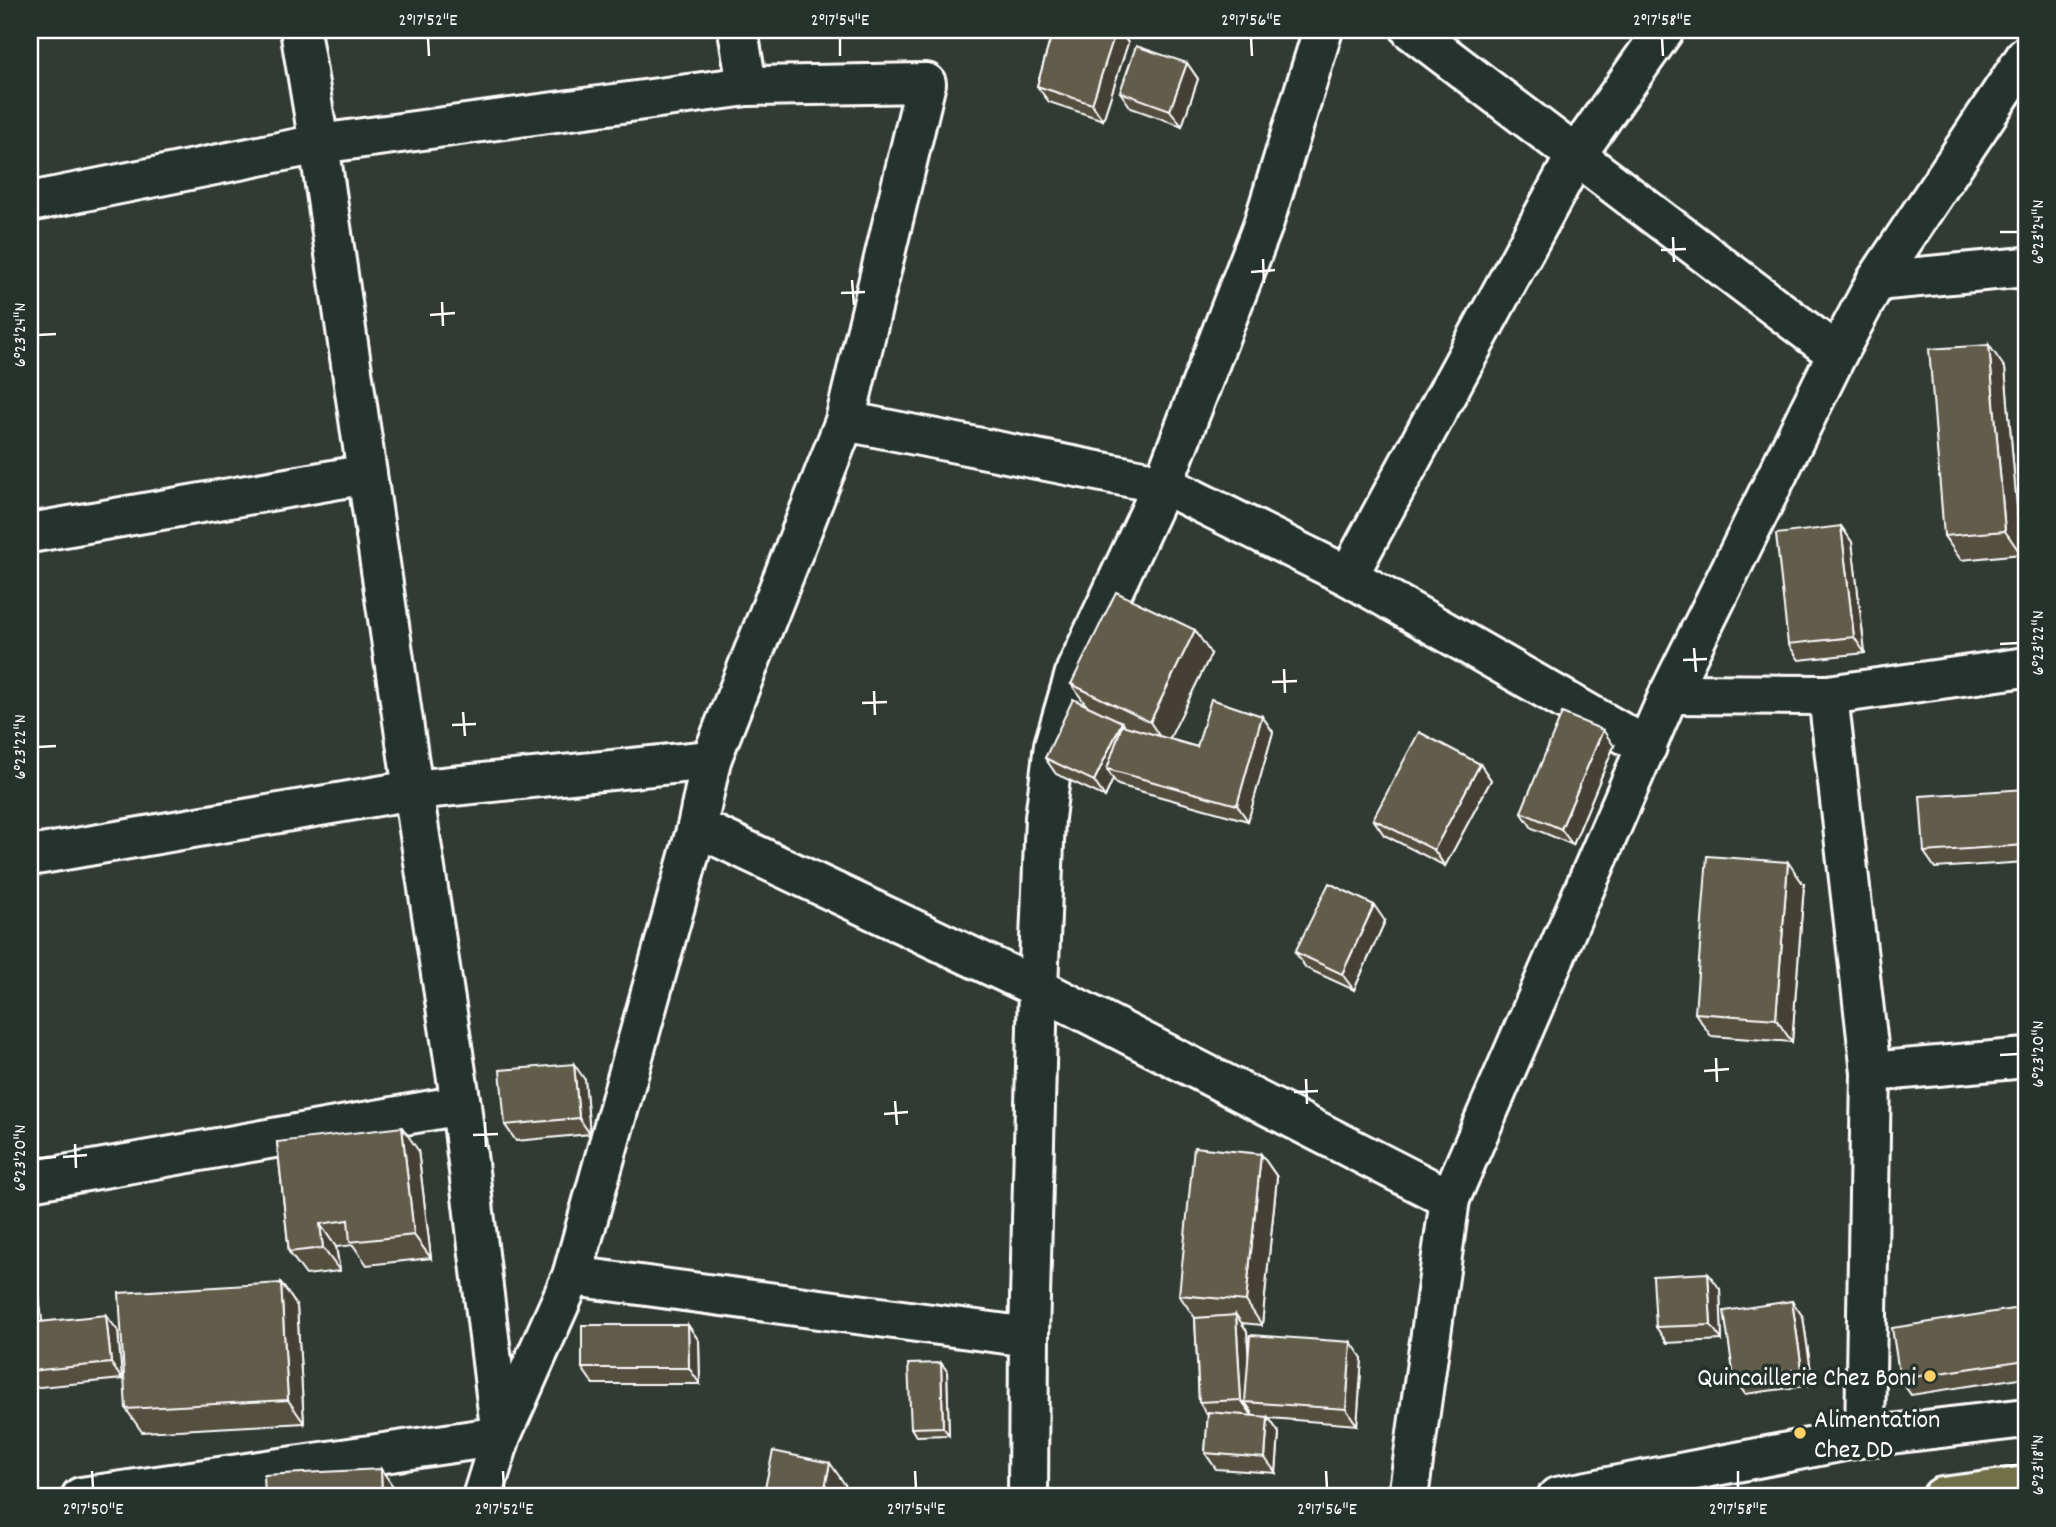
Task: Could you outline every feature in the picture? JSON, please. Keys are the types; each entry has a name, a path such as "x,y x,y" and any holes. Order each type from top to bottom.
{"highway":[{"path":"1942,1497 2026,1486"}],"street":[{"path":"300,30 461,1105 501,1436"},
{"path":"738,30 747,86"},
{"path":"1028,1497 1029,1337 1038,988 1045,818 1054,745 1076,670 1163,484 1263,225 1323,30"},
{"path":"1411,30 1837,354"},
{"path":"1348,576 1576,155 1664,30"},
{"path":"1408,1497 1450,1199 1669,694 1837,354 1876,281 2026,56"},
{"path":"30,202 319,144 747,86 926,83 845,421 711,760 697,827 572,1276 501,1436 482,1497"},
{"path":"1876,281 2026,267"},
{"path":"845,421 1163,484 1348,576 1647,747"},
{"path":"30,533 368,474"},
{"path":"1669,694 1828,695 2026,667"},
{"path":"1828,695 1871,1072 1865,1437"},
{"path":"30,856 413,790 711,760"},
{"path":"697,827 1038,988 1450,1199"},
{"path":"1871,1072 2026,1058"},
{"path":"30,1181 461,1105"},
{"path":"572,1276 1029,1337"},
{"path":"1557,1497 1865,1437 2026,1418"},
{"path":"81,1497 501,1436"}],"building":[{"path":"1053,30 1116,30 1092,104 1037,86"},
{"path":"1136,46 1187,63 1170,110 1120,92"},
{"path":"1989,345 2005,531 1944,536 1929,349"},
{"path":"1841,526 1854,637 1788,644 1776,534"},
{"path":"1116,592 1195,630 1150,722 1071,684"},
{"path":"1073,699 1122,722 1094,781 1045,758"},
{"path":"1211,699 1262,716 1237,805 1107,769 1122,725 1197,747"},
{"path":"1562,713 1603,730 1561,829 1521,812"},
{"path":"1419,732 1480,764 1434,850 1373,819"},
{"path":"2026,789 2026,845 1924,852 1920,796"},
{"path":"1707,856 1788,862 1776,1019 1695,1013"},
{"path":"1329,883 1374,905 1342,974 1295,952"},
{"path":"574,1064 579,1118 505,1125 500,1070"},
{"path":"402,1127 414,1235 350,1242 348,1220 320,1224 323,1248 289,1252 277,1142"},
{"path":"1194,1147 1261,1154 1246,1301 1179,1295"},
{"path":"1708,1273 1711,1325 1656,1327 1653,1276"},
{"path":"281,1283 288,1400 126,1409 119,1293"},
{"path":"1792,1301 1802,1369 1734,1378 1724,1311"},
{"path":"2026,1307 2026,1360 1900,1379 1892,1328"},
{"path":"106,1315 111,1363 30,1371 30,1323"},
{"path":"1236,1315 1241,1400 1199,1402 1195,1318"},
{"path":"582,1325 688,1325 689,1368 582,1368"},
{"path":"1250,1335 1351,1342 1346,1409 1245,1402"},
{"path":"941,1363 943,1427 911,1428 908,1364"},
{"path":"1208,1412 1268,1417 1265,1458 1205,1453"},
{"path":"773,1451 830,1463 823,1497 763,1497"},
{"path":"381,1469 382,1497 265,1497 264,1475"},
{"path":"86,1490 87,1497 40,1497"}],"place":[{"name":"Quincaillerie Chez Boni","path":"1930,1376"},
{"name":"Alimentation Chez DD","path":"1800,1433"}]}
